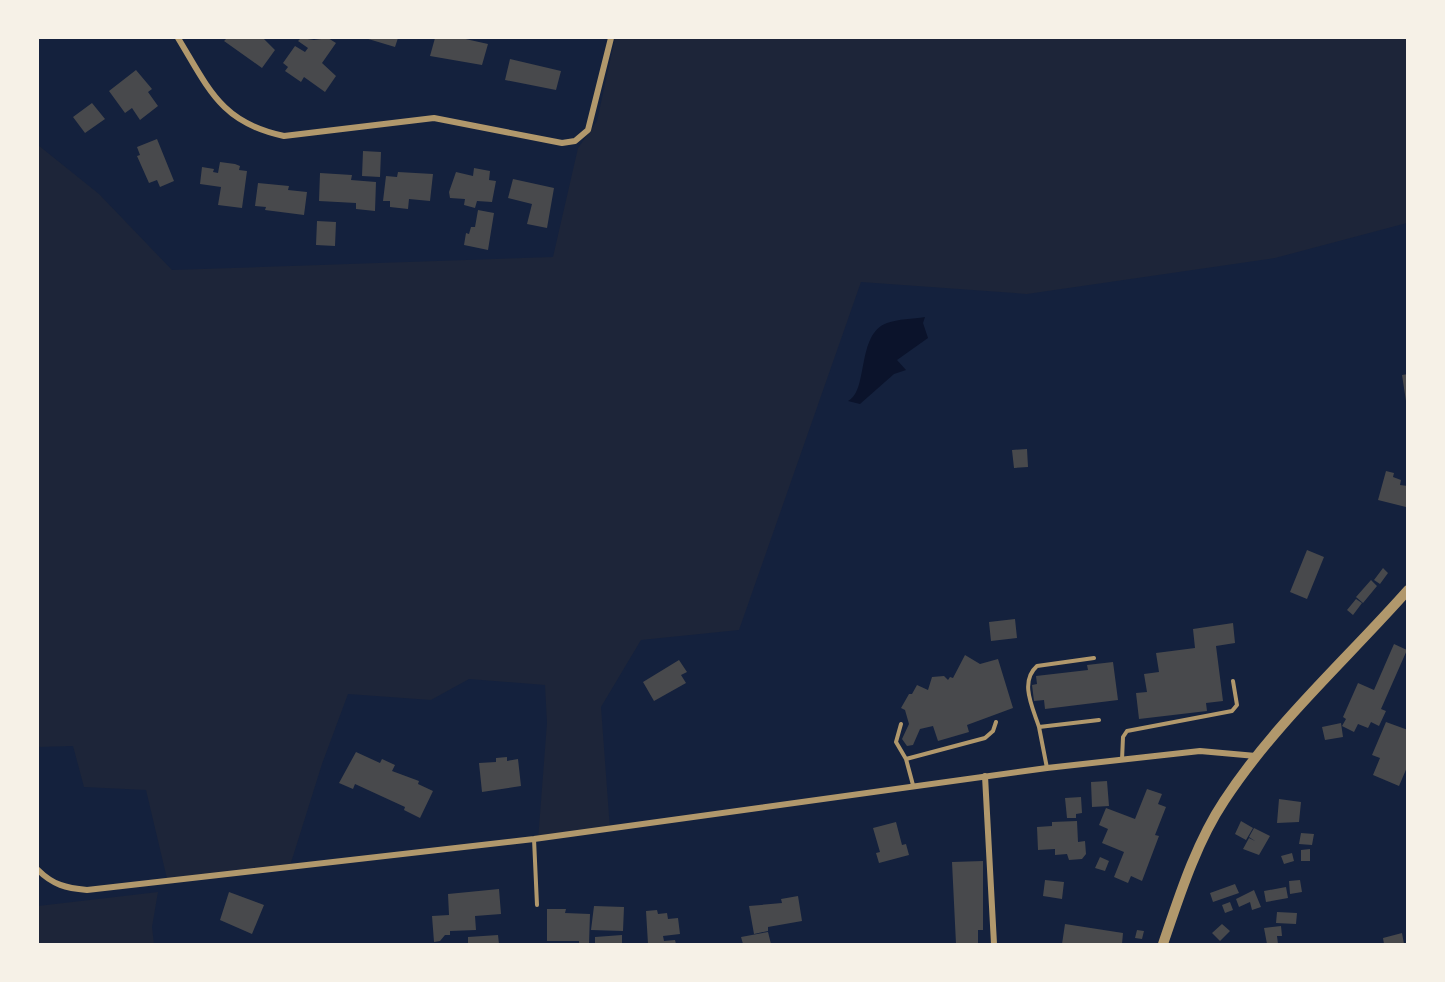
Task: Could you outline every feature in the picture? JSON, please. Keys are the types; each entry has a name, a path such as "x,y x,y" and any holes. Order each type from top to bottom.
{"street":[{"path":"178,38 226,110 243,123 262,132 284,136 434,118 553,142 570,142 588,130 611,38"},
{"path":"1163,945 1203,840 1222,803 1256,756 1407,590"},
{"path":"38,870 48,880 65,888 87,890 534,839 1047,768 1200,751 1256,756"},
{"path":"986,776 994,945"}],"lane":[{"path":"1047,768 1028,688 1033,669 1037,666 1094,658"},
{"path":"1122,761 1124,737 1127,731 1232,711 1237,705 1233,681"},
{"path":"1039,727 1099,720"},
{"path":"906,759 985,738 993,731 996,722"},
{"path":"901,724 896,742 906,759 913,785"},
{"path":"534,839 537,905"}],"shaded area":[{"path":"615,38 1407,38 1407,223 1275,258 1027,294 861,282 739,630 641,640 601,707 610,829 538,840 547,723 545,685 469,679 431,700 348,694 322,764 289,869 168,883 146,790 84,787 73,746 38,747 38,145 99,194 172,270 553,257 578,148 597,121"},
{"path":"925,317 923,323 928,338 897,360 906,370 894,374 860,404 848,401 859,386 867,350 877,329 891,322"},
{"path":"158,892 152,927 154,944 38,944 38,906"}],"building":[{"path":"227,38 263,38 275,50 262,68 224,41"},
{"path":"301,38 314,40 328,38 336,43 322,63 336,76 325,92 304,77 301,82 285,71 288,67 283,63 295,46 305,52 308,48 298,41"},
{"path":"365,38 398,38 395,47"},
{"path":"435,38 461,38 488,44 482,65 430,56"},
{"path":"510,59 561,71 556,90 505,80"},
{"path":"136,70 152,89 148,92 158,106 140,120 132,108 125,113 109,91"},
{"path":"92,103 105,119 85,133 73,117"},
{"path":"157,139 174,181 160,187 157,180 149,183 137,156 140,155 137,147"},
{"path":"363,151 381,152 380,177 362,176"},
{"path":"220,162 235,164 240,166 239,170 247,171 242,208 218,205 221,187 200,184 202,167 214,169 213,172 218,173"},
{"path":"474,168 490,171 489,180 496,181 492,202 477,201 475,208 464,205 465,199 450,198 449,192 456,172 473,176"},
{"path":"398,172 433,174 430,201 409,199 408,209 390,207 390,201 383,201 386,176 397,177"},
{"path":"320,173 352,175 351,180 376,182 375,211 356,209 356,203 319,201"},
{"path":"513,179 554,188 547,228 527,224 532,204 508,198"},
{"path":"258,183 289,186 288,190 307,192 304,215 265,210 266,207 255,206"},
{"path":"478,210 494,213 488,250 464,245 466,233 469,234 471,227 475,227"},
{"path":"317,221 336,222 335,246 316,245"},
{"path":"1408,374 1408,401 1406,401 1402,375"},
{"path":"1027,449 1028,467 1014,468 1012,450"},
{"path":"1386,471 1394,473 1393,477 1401,480 1400,485 1408,486 1406,507 1378,500"},
{"path":"1307,550 1324,557 1307,599 1290,592"},
{"path":"1383,568 1388,573 1380,584 1374,580"},
{"path":"1371,580 1377,586 1363,603 1356,597"},
{"path":"1356,599 1362,603 1353,615 1347,610"},
{"path":"1015,619 1017,638 991,641 989,622"},
{"path":"1233,623 1235,643 1216,646 1223,701 1206,703 1207,711 1139,719 1136,693 1147,692 1144,674 1159,672 1156,653 1195,648 1193,629"},
{"path":"1394,644 1407,650 1381,709 1386,711 1379,726 1371,722 1368,728 1358,724 1354,732 1342,726 1346,719 1343,717 1358,683 1374,690"},
{"path":"965,655 980,664 998,659 1013,708 967,725 969,732 938,741 933,726 920,729 913,745 907,746 902,739 909,724 905,710 901,708 909,694 912,694 917,685 928,690 932,677 944,676 948,680 950,677 953,678"},
{"path":"679,660 687,672 681,675 686,683 654,701 643,682"},
{"path":"1113,662 1118,700 1045,709 1044,700 1034,701 1032,685 1037,684 1036,676 1088,670 1087,665"},
{"path":"1386,722 1408,730 1408,765 1399,786 1373,775 1380,758 1372,755"},
{"path":"1341,723 1343,737 1325,740 1322,727"},
{"path":"356,752 380,763 382,759 395,765 392,771 419,781 418,784 433,791 420,818 404,810 405,807 355,784 353,789 339,783"},
{"path":"507,757 507,761 518,759 521,786 482,792 479,763 496,762 496,758"},
{"path":"1107,781 1109,806 1092,807 1091,782"},
{"path":"1147,789 1162,794 1158,804 1166,807 1155,835 1159,836 1142,881 1131,876 1128,883 1114,877 1124,852 1102,843 1108,829 1099,825 1106,808 1135,819"},
{"path":"1081,797 1082,813 1076,814 1076,818 1067,818 1065,798"},
{"path":"1279,799 1301,802 1299,822 1277,823"},
{"path":"1077,821 1078,842 1085,841 1086,854 1082,859 1069,860 1067,854 1055,855 1055,849 1038,850 1037,827 1052,826 1052,822"},
{"path":"1241,821 1253,828 1246,840 1235,834"},
{"path":"896,822 902,845 906,844 909,855 879,863 876,853 880,852 873,828"},
{"path":"1254,828 1270,836 1259,855 1243,849 1249,838 1255,841 1249,837"},
{"path":"1301,833 1314,834 1312,845 1299,844"},
{"path":"1310,849 1310,861 1301,861 1301,850"},
{"path":"1292,853 1294,861 1284,864 1281,856"},
{"path":"1100,857 1109,861 1105,871 1095,868"},
{"path":"983,861 983,930 978,930 978,944 956,944 952,862"},
{"path":"1045,880 1064,882 1062,899 1043,896"},
{"path":"1300,880 1302,892 1290,894 1289,881"},
{"path":"1235,884 1239,893 1213,902 1210,893"},
{"path":"1286,887 1288,898 1266,902 1264,891"},
{"path":"499,889 501,914 475,916 476,930 450,931 450,935 445,935 440,941 434,942 432,916 449,915 448,894"},
{"path":"1254,890 1261,907 1252,910 1250,902 1239,907 1236,899"},
{"path":"229,892 264,905 252,934 220,920"},
{"path":"798,896 802,921 768,927 768,931 754,934 749,906 782,903 781,899"},
{"path":"1230,902 1233,910 1225,913 1222,905"},
{"path":"594,906 624,907 623,931 591,930"},
{"path":"547,909 566,909 565,913 590,914 589,944 579,944 579,941 547,941"},
{"path":"657,910 658,914 667,913 668,919 678,918 680,934 663,936 664,941 675,940 676,944 648,944 646,911"},
{"path":"1277,912 1297,913 1296,924 1276,923"},
{"path":"1065,924 1123,933 1122,944 1062,944"},
{"path":"1222,924 1230,931 1220,941 1212,933"},
{"path":"1281,926 1282,936 1277,936 1278,944 1267,944 1264,928"},
{"path":"1137,930 1144,931 1142,939 1135,938"},
{"path":"768,932 771,944 743,944 741,937"},
{"path":"1402,933 1404,944 1384,944 1383,938"},
{"path":"498,935 499,944 468,944 468,937"},
{"path":"622,935 622,944 595,944 595,937"}]}
